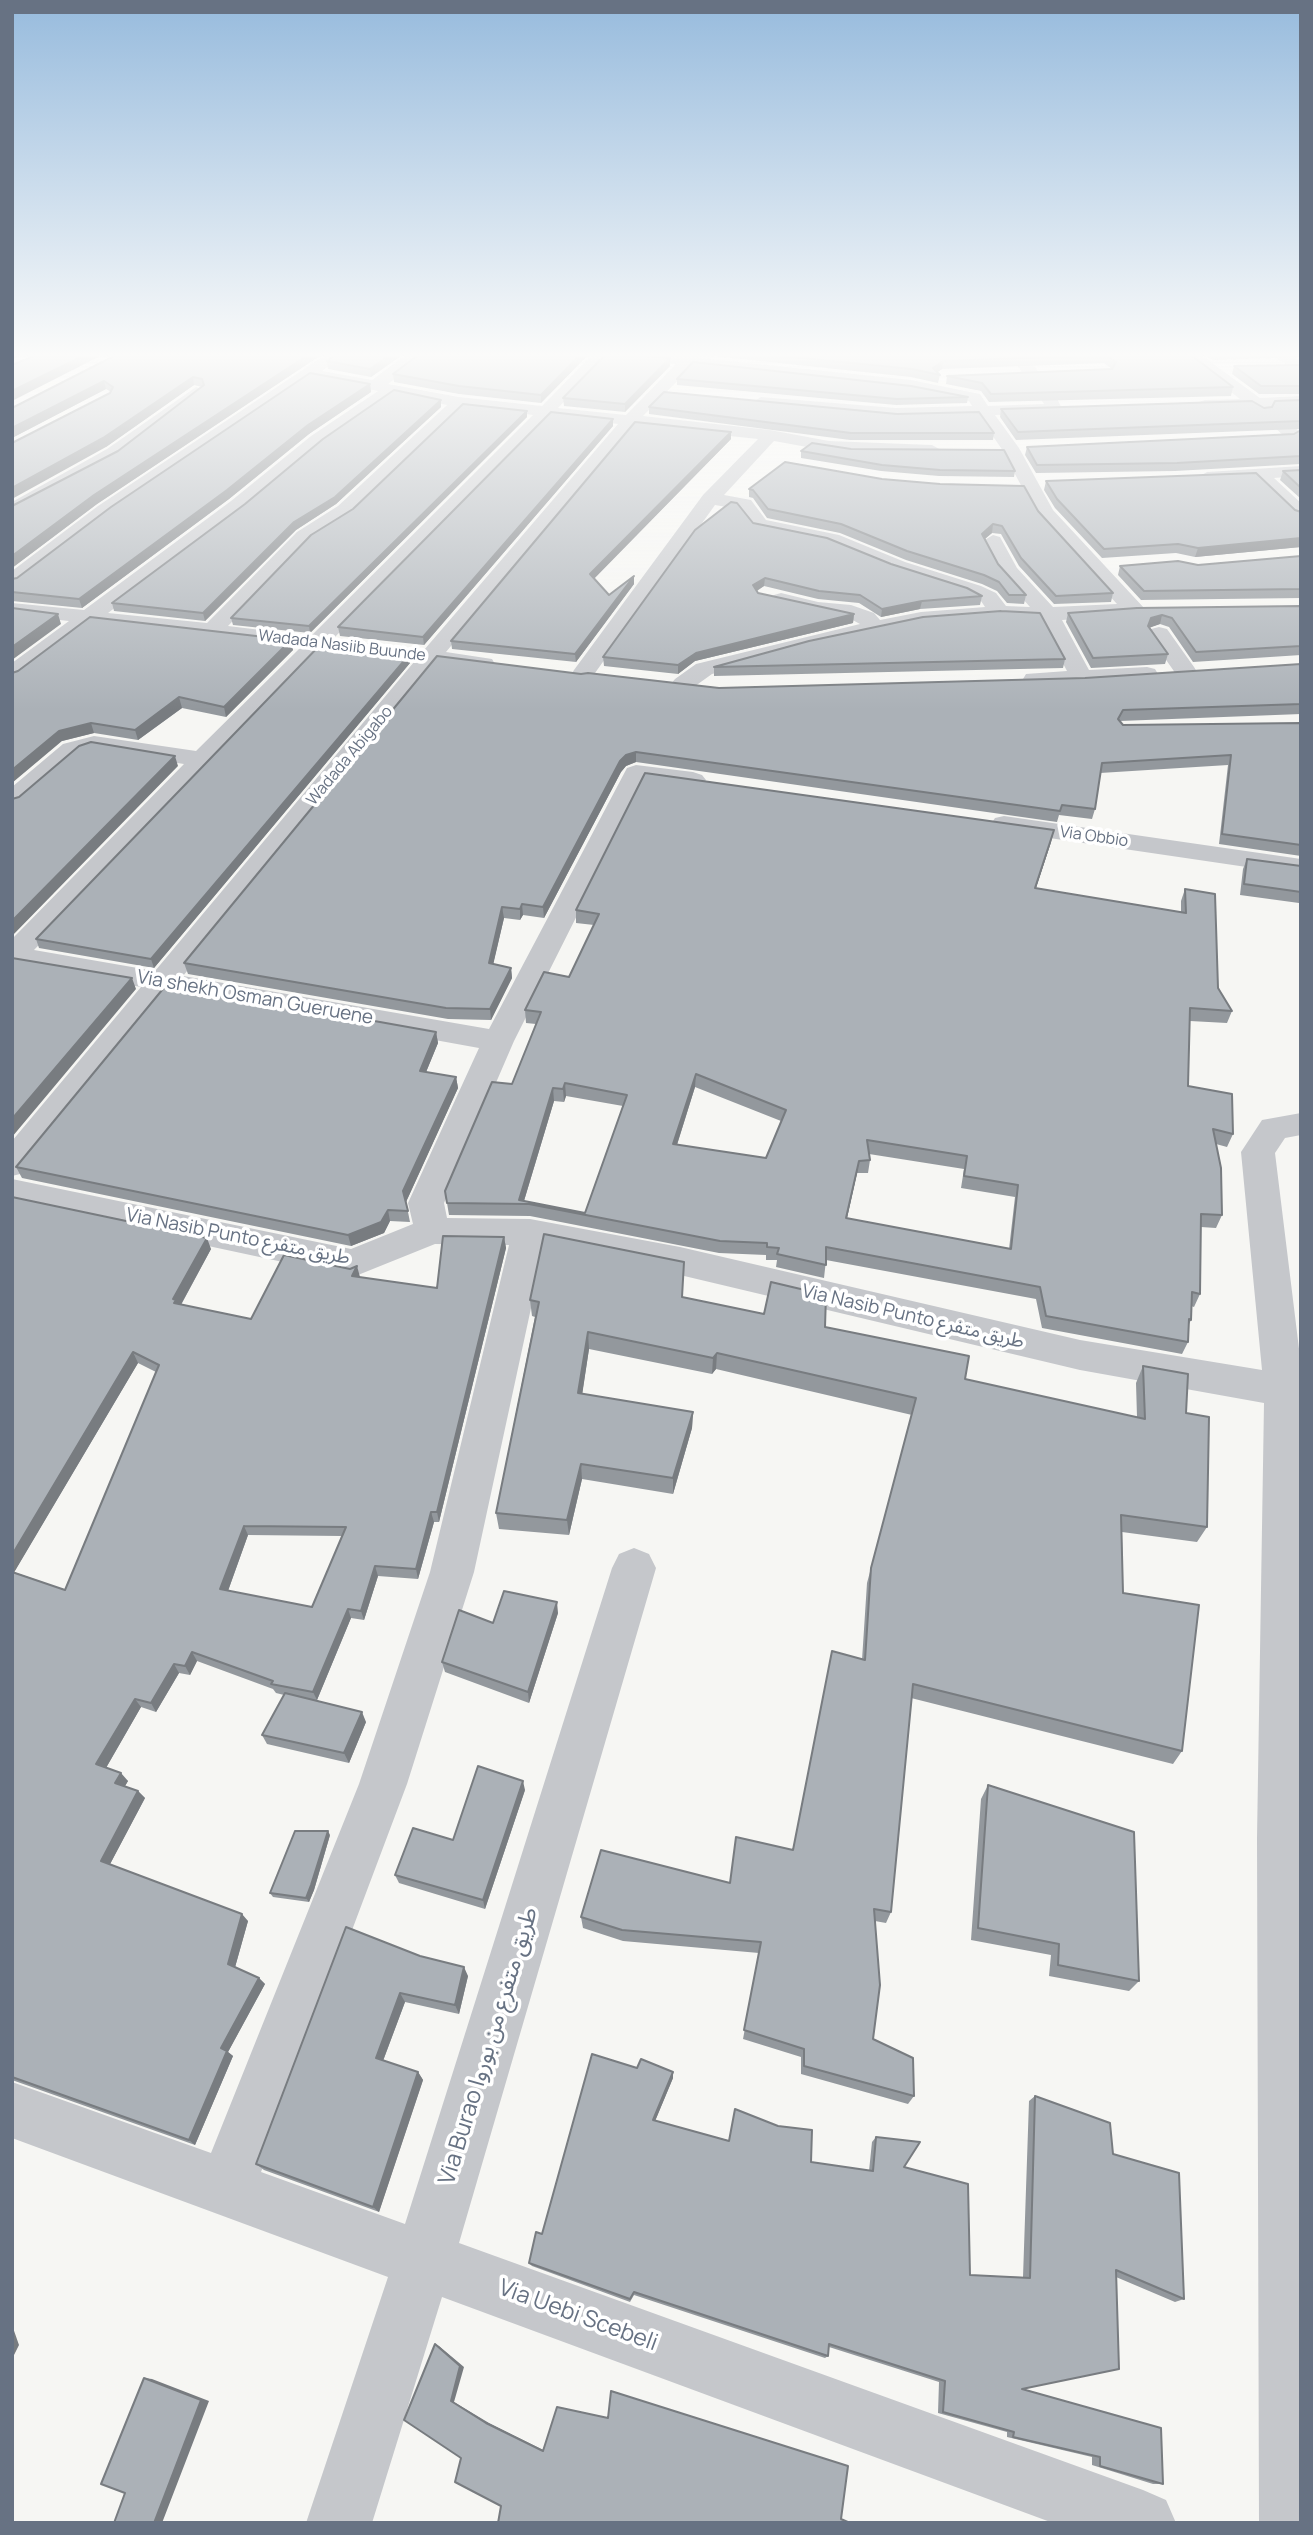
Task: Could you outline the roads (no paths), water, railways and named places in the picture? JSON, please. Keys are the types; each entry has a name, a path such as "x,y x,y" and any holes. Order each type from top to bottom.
{"street":[{"path":"12,510 77,473"},
{"path":"12,581 105,510 159,473"},
{"path":"12,674 239,505 277,473"},
{"path":"212,630 304,536 345,510 384,473"},
{"path":"13,956 483,473"},
{"name":"Wadada Abigabo","path":"12,1164 584,473"},
{"path":"582,675 710,499 736,473"},
{"path":"1025,473 1045,513 1134,609"},
{"path":"1189,478 1254,473"},
{"path":"1258,473 1301,513"},
{"path":"1006,485 1055,482"},
{"path":"710,499 744,504 760,525 832,539 898,566 962,586 989,597 999,612"},
{"path":"993,541 1008,571 1048,614 1082,678"},
{"path":"1095,568 1122,566"},
{"path":"765,596 818,608 850,611 866,618 875,627"},
{"name":"Wadada Nasiib Buunde","path":"12,609 500,665"},
{"path":"683,684 704,669 921,618 999,612 1048,614 1162,609"},
{"path":"1160,634 1186,672"},
{"path":"1010,680 1212,670"},
{"path":"555,671 607,677"},
{"path":"657,682 719,688"},
{"path":"12,800 72,749 94,743 202,759"},
{"path":"432,1231 426,1203 498,1041 636,774 712,783"},
{"name":"Via Obbio","path":"984,821 1301,867"},
{"name":"Via shekh Osman Gueruene","path":"13,956 498,1041"},
{"path":"1292,2523 1282,1838 1284,1390 1258,1152 1274,1128 1301,1124"},
{"name":"Via Nasib Punto طريق متفرع","path":"12,1191 353,1263 432,1231 530,1232 680,1261 816,1295 1080,1354 1284,1390"},
{"path":"226,2188 383,1784 452,1572 530,1232"},
{"name":"Via Burao طريق متفرع من بوروا","path":"340,2523 424,2259 634,1568"},
{"name":"Via Uebi Scebeli","path":"12,2110 1143,2523"}]}
